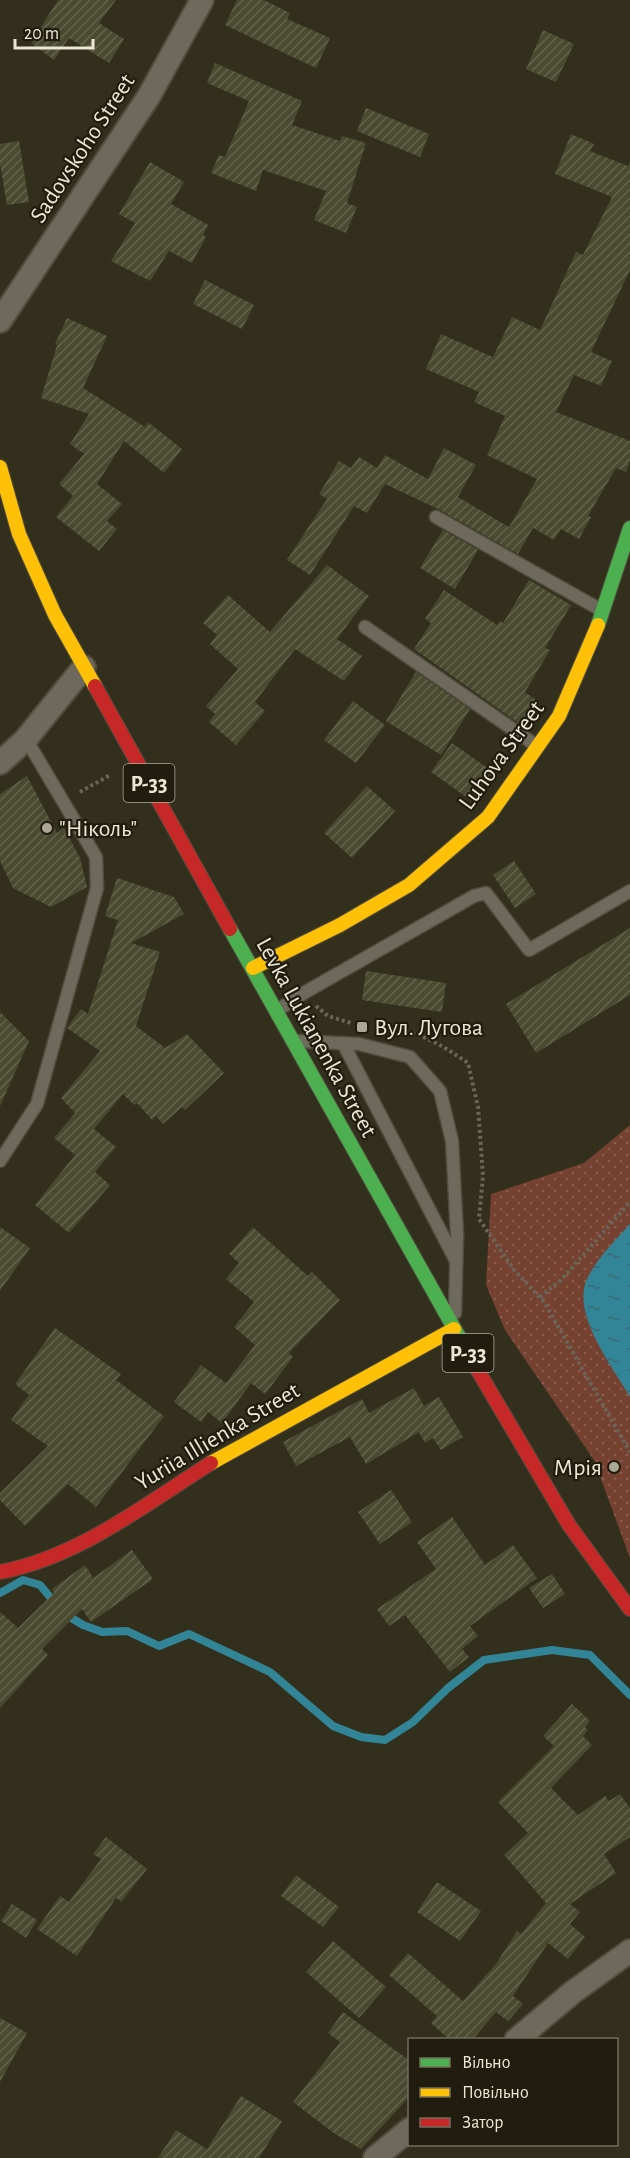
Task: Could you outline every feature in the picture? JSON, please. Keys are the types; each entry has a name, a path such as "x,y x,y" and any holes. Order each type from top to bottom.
{"main road":[{"name":"Levka Lukianenka Street","path":"0,467 19,534 36,576 84,667 454,1329 569,1525 630,1609"},
{"name":"Luhova Street","path":"253,968 340,925 409,885 488,817 559,716 603,610 630,528"},
{"name":"Yuriia Illienka Street","path":"0,1572 32,1566 72,1550 222,1456 421,1345 454,1329"}],"street":[{"name":"Sadovskoho Street","path":"0,321 149,96 202,0"},
{"path":"0,763 26,739 84,667"},
{"path":"518,2038 573,1992 630,1951"},
{"path":"375,2158 408,2131"}],"lane":[{"path":"436,518 603,610"},
{"path":"365,627 538,746"},
{"path":"0,1161 37,1104 98,888 96,857 26,739"},
{"path":"277,1011 302,994 474,896 486,893 529,950 630,891"},
{"path":"294,1041 359,1044 410,1057 440,1090 452,1141 456,1262 454,1329"},
{"path":"343,1043 456,1262"}],"path":[{"path":"63,801 110,775"},
{"path":"302,994 328,1016 356,1024"},
{"path":"385,1030 405,1030 440,1044 468,1063 479,1119 483,1176 479,1219 515,1272 540,1297 630,1452"},
{"path":"540,1297 561,1280 630,1202"}],"shaded area":[{"path":"630,1125 630,1558 594,1460 505,1330 486,1285 491,1194 584,1163"}],"water":[{"path":"630,1224 630,1397 596,1340 589,1324 584,1293 587,1279 596,1264"}],"building":[{"path":"58,0 116,0 99,23 124,39 109,63 69,38 54,60 31,43"},
{"path":"237,0 264,0 290,13 287,19 330,38 316,68 225,25"},
{"path":"543,30 574,44 556,82 526,69"},
{"path":"215,63 302,101 292,125 340,141 342,136 366,143 347,203 357,207 346,233 314,220 326,191 263,170 256,191 211,173 219,155 225,157 249,101 207,83"},
{"path":"366,108 429,134 420,157 357,131"},
{"path":"571,134 594,144 590,151 628,166 630,162 630,270 591,352 612,361 601,386 574,375 556,412 630,441 630,460 626,472 616,468 588,516 591,517 579,539 561,529 554,540 533,528 518,554 440,510 385,484 367,513 354,506 310,575 287,560 327,499 319,494 339,461 351,468 359,457 377,468 385,455 428,479 444,448 476,465 458,497 509,527 537,479 487,455 505,416 474,402 479,392 426,369 441,334 493,357 512,317 540,330 576,252 583,255 612,197 555,174"},
{"path":"19,141 29,202 7,205 0,164 0,144"},
{"path":"150,162 184,182 171,204 208,225 203,235 206,237 192,263 169,251 150,281 111,261 135,223 119,214"},
{"path":"205,280 254,305 242,329 193,304"},
{"path":"67,318 107,336 83,388 145,427 148,422 182,449 164,473 124,441 97,484 122,504 107,521 117,529 99,551 56,517 73,496 59,484 84,454 70,444 89,414 41,398 57,345 55,344"},
{"path":"443,530 478,550 455,589 420,568"},
{"path":"327,565 369,596 337,639 362,656 344,681 295,649 255,702 265,711 236,745 209,722 215,714 206,706 238,669 210,644 217,635 203,623 228,595 270,632"},
{"path":"529,580 571,605 545,648 550,650 525,692 537,701 520,724 414,649 431,623 425,619 444,590 497,625 500,621 503,623"},
{"path":"416,672 470,709 441,755 386,721"},
{"path":"353,701 385,725 356,763 324,740"},
{"path":"452,743 493,772 472,801 431,772"},
{"path":"27,776 57,833 64,828 80,858 87,887 51,907 13,888 0,861 0,794"},
{"path":"367,786 395,811 352,858 324,833"},
{"path":"514,861 536,894 515,908 493,875"},
{"path":"117,878 174,897 184,914 131,943 160,952 136,1026 165,1048 187,1034 224,1073 185,1110 182,1107 163,1124 156,1116 152,1120 137,1103 134,1105 123,1094 94,1129 116,1147 95,1172 110,1185 69,1233 35,1205 75,1155 54,1138 75,1113 61,1098 100,1051 67,1028 81,1009 88,1014 118,920 105,916"},
{"path":"630,928 630,995 536,1053 506,1004"},
{"path":"366,971 446,983 442,1012 362,1000"},
{"path":"0,1012 29,1041 0,1106"},
{"path":"0,1227 30,1248 0,1291"},
{"path":"253,1227 308,1276 312,1272 340,1300 289,1353 293,1357 265,1394 251,1383 222,1423 208,1412 201,1422 174,1402 201,1365 226,1383 255,1345 234,1327 254,1302 226,1279 239,1263 229,1254"},
{"path":"55,1328 121,1374 116,1380 164,1416 96,1507 68,1484 25,1526 0,1500 0,1493 48,1446 11,1420 29,1395 15,1384"},
{"path":"414,1388 424,1406 439,1397 463,1437 441,1450 433,1438 425,1443 419,1432 366,1464 350,1437 296,1466 283,1442 362,1399 369,1413"},
{"path":"391,1490 412,1522 380,1544 358,1512"},
{"path":"452,1517 485,1565 513,1545 537,1578 470,1626 478,1636 462,1649 469,1657 450,1672 405,1615 389,1626 377,1609 436,1569 417,1542"},
{"path":"132,1550 153,1579 91,1622 82,1609 42,1649 48,1655 0,1708 0,1612 18,1628 54,1593 52,1589 85,1565 93,1578"},
{"path":"552,1574 565,1594 543,1608 529,1588"},
{"path":"572,1704 590,1721 585,1727 588,1730 583,1736 592,1745 551,1788 578,1815 605,1796 609,1801 620,1794 630,1808 630,1837 604,1854 616,1873 570,1904 580,1912 570,1924 585,1937 568,1959 548,1943 513,1996 523,2004 508,2021 496,2012 474,2038 448,2038 431,2023 437,2016 389,1975 408,1953 463,2001 496,1964 517,1931 521,1934 546,1903 504,1855 528,1833 498,1802 554,1746 543,1736"},
{"path":"106,1837 147,1869 121,1902 116,1898 77,1956 37,1929 60,1896 69,1902 101,1859 93,1854"},
{"path":"296,1875 339,1907 323,1927 281,1896"},
{"path":"437,1882 481,1911 460,1941 417,1912"},
{"path":"12,1904 37,1920 26,1938 1,1921"},
{"path":"333,1941 386,1987 359,2018 306,1972"},
{"path":"343,2012 408,2060 408,2098 361,2149 335,2134 293,2102 340,2042 328,2033"},
{"path":"0,2018 27,2033 0,2082"},
{"path":"241,2096 282,2121 259,2158 158,2158 176,2130 207,2149"}],"waterway":[{"path":"0,1593 23,1580 40,1585 55,1603"},
{"path":"65,1614 83,1625 102,1632 127,1631 159,1646 189,1634 270,1672 333,1726 361,1737 385,1740 413,1722 448,1688 484,1660 552,1650 590,1655 630,1695"}],"traffic: fast":[{"path":"598,625 630,528"},
{"path":"230,929 477,1369"}],"traffic: slow":[{"path":"0,467 19,534 55,615 95,686"},
{"path":"253,968 340,925 409,885 488,817 559,716 598,625"},
{"path":"211,1463 454,1329"}],"traffic: jam":[{"path":"95,686 230,929"},
{"path":"477,1369 569,1525 630,1609"},
{"path":"0,1572 29,1565 84,1542 136,1512 211,1463"}],"place":[{"name":"\"Ніколь\"","path":"47,828"},
{"name":"Вул. Лугова","path":"362,1027"},
{"name":"Мрія","path":"614,1467"}]}
